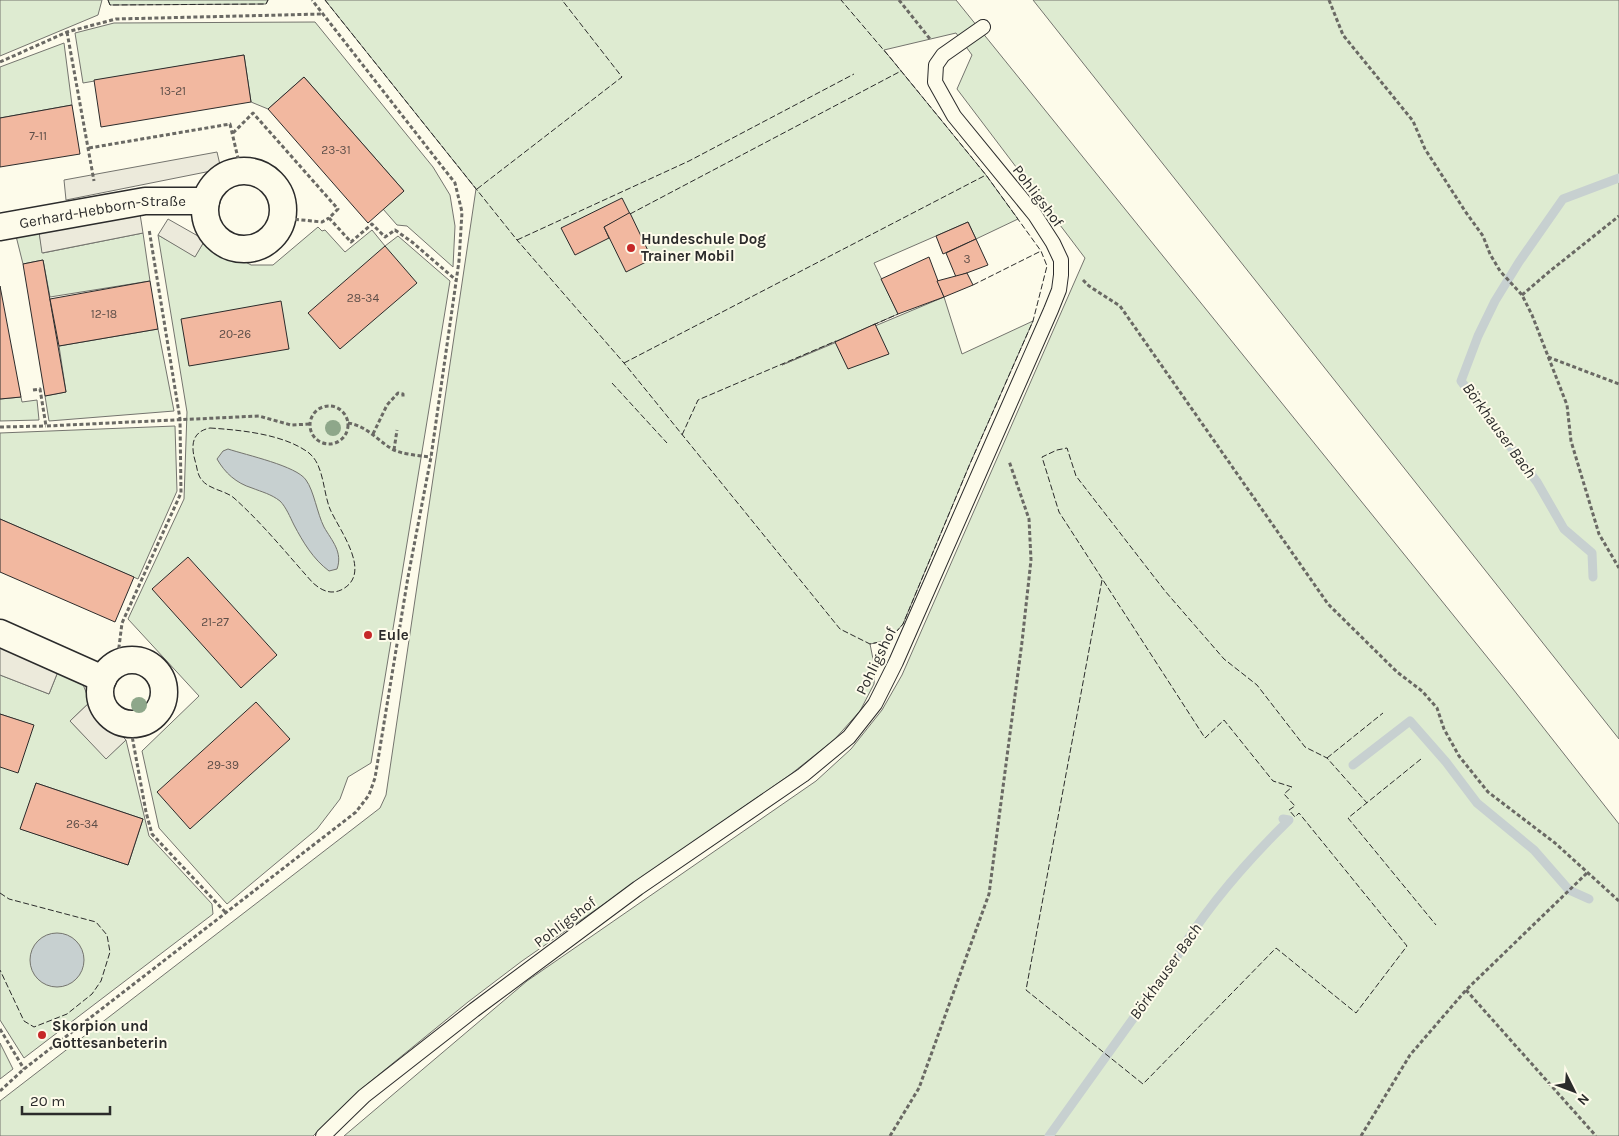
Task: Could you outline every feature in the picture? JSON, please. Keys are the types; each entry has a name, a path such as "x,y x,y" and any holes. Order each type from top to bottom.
{"street":[{"name":"Gerhard-Hebborn-Straße","path":"241,171 228,174 218,180 210,190 206,201 205,214 208,226 215,235 224,243 235,247 248,248 259,246 269,239 277,229 282,218"},
{"path":"241,171 253,172 264,176 273,184 283,206 282,218"},
{"name":"Gerhard-Hebborn-Straße","path":"0,227 145,201 206,201"},
{"path":"0,633 110,671"},
{"path":"127,661 137,661 147,664 156,671 164,690 163,701 158,711 151,718 141,723 130,724 120,722 111,717 104,709 100,689 110,671 127,661"}],"lane":[{"path":"943,55 983,27"},
{"name":"Pohligshof","path":"323,1136 364,1096 474,1010 638,888 803,775 849,737 875,704 896,662 1051,310 1059,290 1061,275 1061,260 1035,215 954,116 935,82 936,65 943,55"}],"path":[{"path":"0,1091 24,1069 356,812 369,795 375,778 408,577 431,457 460,261 462,212 455,183 312,0"},
{"path":"899,0 943,55"},
{"path":"1329,0 1343,35 1413,121 1425,149 1464,211 1483,236 1490,254 1500,271 1522,295 1567,405 1572,441 1599,534 1619,568"},
{"path":"0,62 67,32 116,19 323,14"},
{"path":"67,32 89,148 98,209"},
{"path":"233,133 253,114 338,209 322,222 282,218"},
{"path":"89,148 230,124 241,171"},
{"path":"110,671 122,624 181,493 182,433 145,201"},
{"path":"1522,295 1619,216"},
{"path":"328,218 351,242 372,224 385,237 395,230 456,280"},
{"path":"1061,260 1089,286 1120,306 1328,604 1397,672 1422,691 1437,708 1444,729 1459,756 1488,792 1555,843 1619,901"},
{"path":"1548,357 1619,384"},
{"path":"33,390 40,388 46,426"},
{"path":"374,434 387,405 398,393 403,394 403,398"},
{"path":"332,406 343,412 348,423 345,435 336,443 330,444 318,440 314,435 311,424 312,418 320,409 332,406"},
{"path":"0,428 260,416 291,425 311,424"},
{"path":"348,423 374,434 394,451 431,457"},
{"path":"890,1136 919,1088 990,894 1031,560 1029,519 998,429"},
{"path":"394,451 396,430"},
{"path":"130,724 146,812 152,834 226,913"},
{"path":"1361,1136 1410,1055 1466,990 1588,872"},
{"path":"1466,990 1596,1136"},
{"path":"0,1029 24,1069"}],"green space":[{"path":"0,0 102,0 98,15 0,56"},
{"path":"108,0 268,0 266,4 110,5"},
{"path":"325,0 956,0 1513,689 1619,824 1619,1136 344,1136 527,981 816,781 851,749 882,710 902,675 1085,258 957,89 972,55 956,33 884,50 986,175 1018,219 976,239 968,222 874,263 898,314 782,365 944,297 962,354 1033,321 969,466 903,624 889,640 870,644 875,669 874,684 860,711 834,740 791,774 522,961 468,1002 360,1090 313,1136 0,1136 0,1101 380,808 386,795 476,189"},
{"path":"1033,0 1619,0 1619,739"},
{"path":"315,22 433,167 450,195 455,226 453,267 407,226 397,225 383,209 404,191 304,77 268,109 251,102 244,55 83,83 75,33 114,23"},
{"path":"64,43 72,105 0,118 0,67"},
{"path":"318,227 322,231 325,230 345,252 372,230 385,246 398,236 450,281 371,763 348,777 340,799 317,829 227,904 159,828 142,751 199,696 128,619 184,499 187,412 158,235 195,256 205,240 251,265 273,265"},
{"path":"39,232 43,253 143,233 150,281 50,297 43,260 23,264 16,236"},
{"path":"158,329 174,411 49,421 45,396 66,392 59,346"},
{"path":"21,397 22,402 37,400 39,420 0,421 0,399"},
{"path":"175,426 177,491 138,579 0,519 0,433"},
{"path":"59,669 82,682 90,702 70,721 106,758 126,740 149,836 212,904 213,914 24,1058 0,1020 0,767 33,725 0,714 0,675 49,694","holes":["36,783 143,819 128,865 21,829"]},
{"path":"0,1043 13,1069 0,1079"}],"shaded area":[{"path":"217,152 221,169 66,200 64,180"},
{"path":"140,214 143,233 42,253 39,232"},
{"path":"168,219 205,240 195,257 158,235"},
{"path":"228,449 293,470 306,480 324,527 338,552 337,569 329,571 313,556 280,501 246,486 227,473 217,459 223,451"},
{"path":"0,647 59,669 49,694 0,675"},
{"path":"90,702 126,740 106,759 70,721"},
{"path":"52,933 62,933 72,937 80,945 84,960 80,975 72,983 62,987 52,987 42,983 34,975 30,965 30,955 34,945 42,937"}],"building":[{"path":"244,55 251,102 101,127 94,80"},
{"path":"304,77 404,191 368,223 268,109"},
{"path":"72,105 80,154 0,167 0,118"},
{"path":"622,198 630,214 604,227 609,238 575,255 561,228"},
{"name":"Hundeschule Dog Trainer Mobil","path":"629,213 652,259 626,272 604,227"},
{"path":"968,222 976,239 943,254 936,236"},
{"path":"976,239 988,265 956,277 946,253"},
{"path":"385,246 417,283 340,349 308,313"},
{"path":"929,257 944,297 898,314 881,279"},
{"path":"43,260 66,392 45,396 23,264"},
{"path":"967,273 973,285 944,297 937,281"},
{"path":"150,281 158,329 59,346 50,299"},
{"path":"0,286 21,397 0,399"},
{"path":"281,301 289,349 189,366 181,319"},
{"path":"875,324 889,354 848,369 835,342"},
{"path":"0,519 134,577 115,622 0,572"},
{"path":"188,557 277,655 241,688 152,589"},
{"path":"256,702 290,739 190,829 157,792"},
{"path":"0,714 34,725 18,773 0,767"},
{"path":"36,783 143,819 128,865 20,829"}],"waterway":[{"name":"Börkhauser Bach","path":"1593,577 1592,553 1564,529 1537,482 1461,381 1478,336 1495,301 1519,262 1563,199 1619,178"},
{"path":"1353,765 1410,721 1446,762 1477,803 1534,850 1569,890 1589,899"},
{"name":"Börkhauser Bach","path":"1049,1136 1173,963 1198,924 1241,870 1289,820 1283,819"}],"fence":[{"path":"108,0 110,5 266,4 268,0"},
{"path":"325,0 517,240 624,363 840,629 870,644 889,640 903,624 969,466 1033,321 1047,266 1041,251 986,175 841,0"},
{"path":"477,189 622,77 562,0"},
{"path":"630,214 901,71"},
{"path":"517,240 689,161 854,74"},
{"path":"624,363 986,175"},
{"path":"973,285 1041,251"},
{"path":"873,325 898,314"},
{"path":"682,435 698,400 836,341"},
{"path":"612,383 667,443"},
{"path":"210,428 275,437 299,447 314,458 318,464 330,509 351,551 354,574 350,583 337,591 329,592 319,588 275,539 234,498 204,483 198,474 193,447 195,437 203,430 210,428"},
{"path":"1102,580 1026,990 1143,1084 1276,948 1356,1013 1407,946 1299,813 1295,817 1289,810 1295,806 1284,794 1292,787 1273,781 1224,720 1205,738 1059,512 1042,457 1057,450 1067,448 1076,476 1165,591 1224,659 1257,685 1305,747 1327,758 1367,803"},
{"path":"1327,758 1383,713"},
{"path":"1421,759 1348,818 1436,925"},
{"path":"0,893 9,899 96,922 107,935 110,952 101,981 92,994 67,1014 34,1027 24,1021 0,970"}],"place":[{"name":"Hundeschule Dog Trainer Mobil","path":"631,248"},
{"name":"Eule","path":"368,635"},
{"name":"Skorpion und Gottesanbeterin","path":"42,1035"}]}
